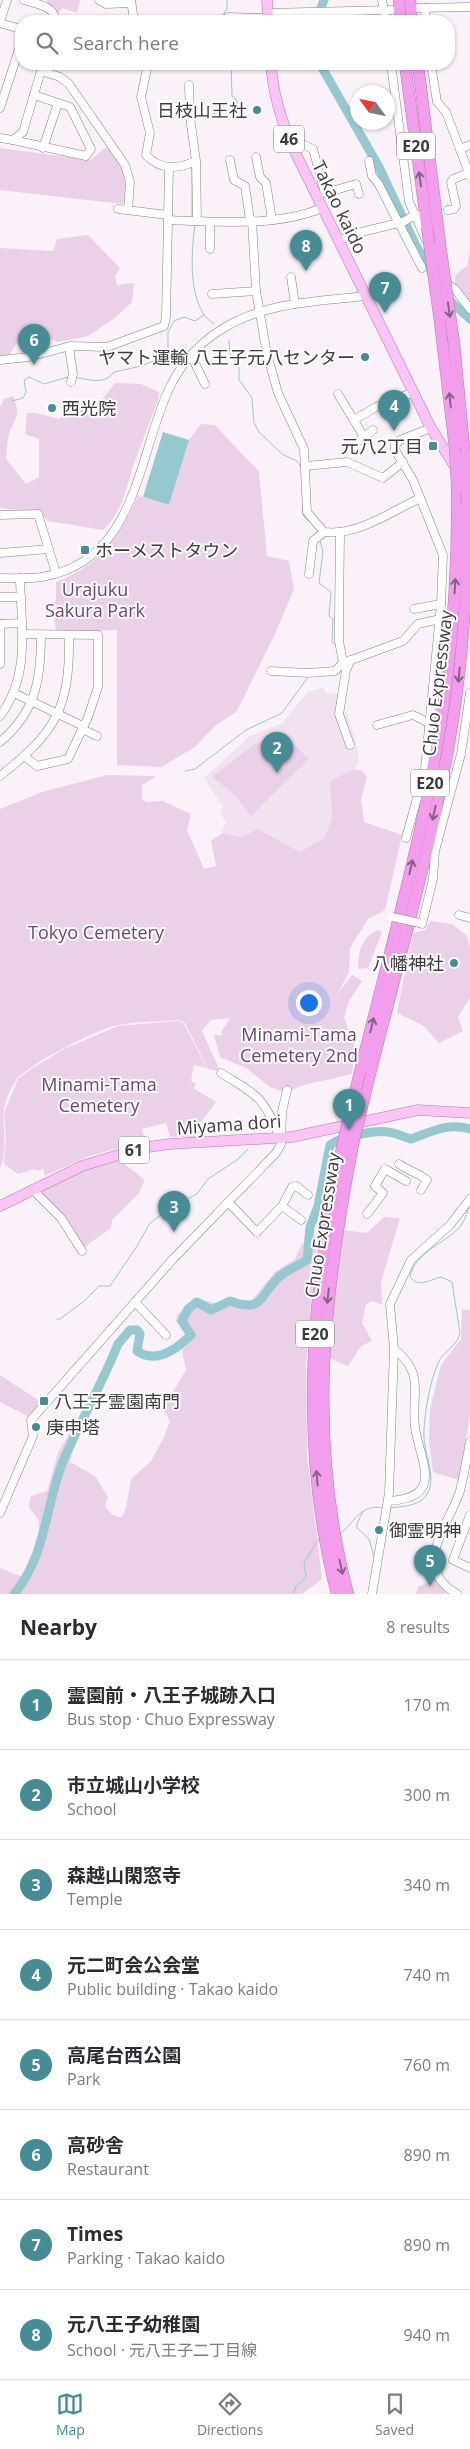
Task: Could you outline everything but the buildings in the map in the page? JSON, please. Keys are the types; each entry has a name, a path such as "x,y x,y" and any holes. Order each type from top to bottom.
{"highway":[{"path":"399,0 400,15"},
{"name":"Chuo Expressway","path":"337,1594 328,1525 314,1450 314,1353 323,1257 348,1144 360,1072 420,826 437,747 453,622 457,487 455,448 406,70"},
{"name":"Chuo Expressway","path":"348,1144 365,1094 414,904 448,748 463,637 467,504 465,457 454,343 419,70"},
{"name":"Chuo Expressway","path":"330,1542 348,1594"}],"main road":[{"path":"267,0 268,15"},
{"name":"Takao kaido","path":"272,70 276,101 288,138 431,428 470,490"},
{"name":"Miyama dori","path":"0,1206 82,1166 128,1151 170,1144 280,1138 312,1134 418,1110 470,1113"}],"street":[{"path":"7,0 0,23 15,27"},
{"path":"24,0 38,2 52,10 55,15"},
{"path":"99,0 106,4 131,2 133,15"},
{"path":"382,0 388,11 387,15"},
{"path":"418,5 470,7"},
{"path":"286,15 313,12 388,11"},
{"path":"0,108 15,62"},
{"path":"13,140 23,132 41,70"},
{"path":"47,70 68,84 125,165 130,182 128,210"},
{"path":"147,70 141,97 150,133 146,151 152,162 160,167 169,168 193,162"},
{"path":"392,70 400,114 409,202 436,260 443,282 455,289 470,309"},
{"path":"432,70 438,105 446,112 470,174 453,179 451,182 456,206 454,210 448,210"},
{"path":"189,85 197,221"},
{"path":"0,138 86,156 92,149 70,108 34,95"},
{"path":"43,148 58,103"},
{"path":"429,110 438,105"},
{"path":"288,138 313,149 325,193 356,184 359,194"},
{"path":"460,149 470,145"},
{"path":"256,157 260,177 266,182 272,220"},
{"path":"230,160 234,180 245,186 251,220 256,291 272,375 291,425 304,449 307,512 320,535"},
{"path":"369,161 372,176 401,222 422,268"},
{"path":"0,360 29,357 69,347 107,348 164,326 166,317 169,168"},
{"path":"118,209 168,218 210,222 272,220 311,213 322,208"},
{"path":"338,241 365,230 401,222 415,216"},
{"path":"210,222 210,249"},
{"path":"291,276 295,304"},
{"path":"212,293 231,290 256,291"},
{"path":"0,578 20,578 56,573 82,561 106,543 123,517 135,491 166,396 191,355 219,331 243,317 260,312 295,304 365,296"},
{"path":"69,347 72,379"},
{"path":"191,355 205,384"},
{"path":"354,420 376,407 414,392"},
{"path":"338,394 354,420 362,438 372,430"},
{"path":"406,838 413,807 424,777 429,748 429,723 441,604 443,555 420,498 403,462 395,450 396,442 431,428"},
{"path":"306,466 347,462 383,478 403,462"},
{"path":"309,574 313,541 320,535 340,533 359,526 420,498"},
{"path":"0,516 38,514 56,573"},
{"path":"340,533 339,641 343,663"},
{"path":"0,553 49,549"},
{"path":"0,716 14,693 22,667 20,578"},
{"path":"0,597 20,597"},
{"path":"414,609 441,604"},
{"path":"271,671 308,673 335,671 343,663 403,641 414,626 449,617"},
{"path":"0,664 0,624 22,623"},
{"path":"22,634 98,635 98,687 83,728 68,759 37,766 24,756"},
{"path":"0,742 18,723 31,701 41,670 41,635"},
{"path":"0,776 47,733 57,714 69,672 69,635"},
{"path":"350,745 339,714 346,670 351,660"},
{"path":"14,693 97,736"},
{"path":"390,916 422,924 425,916 433,879 435,851 461,754 470,693"},
{"path":"378,726 413,715 429,723"},
{"path":"461,754 470,752"},
{"path":"459,915 470,918"},
{"path":"0,1513 33,1436 32,1420 134,1302 276,1153 281,1144 280,1138 259,1097 221,1073"},
{"path":"280,1138 287,1090"},
{"path":"399,1164 427,1180 421,1190"},
{"path":"367,1214 383,1193 375,1186 385,1169 406,1180"},
{"path":"228,1202 257,1232 282,1206 292,1187 296,1186 308,1195"},
{"path":"32,1189 61,1218 82,1251"},
{"path":"372,1594 373,1577 378,1562 388,1506 394,1349 390,1304 411,1260 450,1226 470,1199"},
{"path":"282,1206 301,1220"},
{"path":"134,1302 166,1335"},
{"path":"388,1506 408,1499 420,1490 427,1474 415,1426 415,1374 404,1357 394,1349"},
{"path":"457,1594 448,1587 436,1569 434,1548 460,1490 470,1442"},
{"path":"470,1515 453,1560 470,1568"}],"shaded area":[{"path":"324,687 325,693 344,694 344,706 356,741 359,762 354,769 330,781 332,818 324,838 300,852 258,829 241,837 223,833 222,829 226,823 220,812 223,807 204,778 250,736 282,723 308,692"}],"green space":[{"path":"47,0 80,0 77,13 63,8 55,15 47,7"},
{"path":"108,146 118,161 125,179 123,204 0,190 0,148 90,160"},
{"path":"88,235 120,268 115,276 117,285 134,283 132,302 116,317 88,336 57,342 28,327 8,356 0,357 0,248 53,251 57,239"},
{"path":"470,249 470,309 455,289 455,275 467,266"},
{"path":"115,383 141,384 159,392 158,401 134,463 123,499 110,523 103,530 48,521 40,513 0,508 0,407 4,399 13,396 17,408 17,416 7,443 6,459 26,484 39,477 39,439 25,434 27,413 36,413 59,419 72,408 101,401"},
{"name":"Urajuku Sakura Park","path":"201,424 215,425 259,472 267,556 289,561 294,589 275,634 237,711 215,726 195,747 161,767 117,765 117,630 56,633 53,602 56,602 56,582 84,568 96,559 124,524 138,496 169,505 189,440"},
{"path":"284,734 309,759 251,816 233,793 212,777 255,744"},
{"path":"354,769 362,771 367,777 361,800 364,822 402,835 385,910 368,919 350,948 349,972 337,995 352,975 362,981 348,1003 344,1018 355,1046 352,1074 300,1086 287,1093 270,1087 246,1068 220,1057 214,1035 222,1035 222,1031 230,1018 211,1020 202,1031 220,1071 208,1069 185,1023 179,1020 118,1025 95,1033 64,1048 34,1065 16,1080 5,1104 5,1145 0,1168 0,809 42,792 107,775 154,776 154,778 142,785 142,799 146,802 163,801 191,814 187,830 204,869 216,866 211,841 223,833 241,837 258,829 300,852 324,838 332,818 330,781"},
{"path":"430,921 452,924 466,935 470,947 470,997 458,1017 463,1031 439,1043 424,1026 397,1013 413,933 425,930"},
{"path":"378,930 382,932 368,968 358,969 359,956 364,941"},
{"name":"Minami-Tama Cemetery","path":"179,1021 184,1024 207,1068 194,1065 191,1081 196,1084 193,1088 216,1102 199,1125 200,1137 170,1137 166,1123 142,1129 145,1141 89,1156 45,1176 43,1169 36,1171 34,1169 18,1174 4,1164 6,1139 4,1113 18,1079 64,1049 118,1026"},
{"path":"122,1158 127,1166 145,1180 138,1194 112,1220 111,1228 80,1250 61,1218 37,1193 81,1171"},
{"path":"384,1217 400,1218 381,1282 382,1305 373,1301 366,1304 362,1323 372,1341 361,1346 348,1366 329,1358 343,1230 367,1233"},
{"path":"318,1234 306,1363 307,1456 322,1579 302,1594 0,1594 0,1568 22,1577 28,1565 37,1540 39,1525 38,1520 29,1507 31,1496 47,1491 58,1453 78,1418 80,1420 70,1462 95,1476 108,1497 105,1506 112,1514 122,1517 126,1508 131,1479 151,1461 170,1421 165,1412 153,1403 153,1395 171,1395 186,1370 182,1350 191,1342 186,1330 176,1321 177,1315 194,1298 215,1303 224,1300 251,1301 275,1272 295,1259 301,1245"},
{"path":"462,1309 470,1310 470,1416 459,1480 433,1472 429,1439 430,1409 441,1365 461,1339"},
{"path":"0,1375 41,1402 29,1417 0,1402"},
{"path":"435,1579 446,1594 416,1594 418,1587"}],"water":[{"path":"163,432 189,440 169,505 143,497"}],"waterway":[{"path":"223,15 227,9 227,0"},
{"path":"318,15 324,0"},
{"path":"193,119 216,113 229,118 238,116 237,100 232,96 231,70"},
{"path":"323,70 379,167 415,244 432,273"},
{"path":"188,128 192,156"},
{"path":"192,165 192,217"},
{"path":"195,225 192,250 195,293 199,306 205,316 214,324"},
{"path":"446,297 470,319"},
{"path":"74,377 101,380 106,379 114,372 151,362 164,354 168,348 168,332 174,321 184,317 195,321 204,315"},
{"path":"229,340 230,353 239,368 239,380 252,398 254,423 259,432 282,454 297,461 302,468"},
{"path":"12,401 23,398 26,392 24,381 29,377 44,384 68,377"},
{"path":"303,501 303,514 311,522"},
{"path":"320,541 323,551 319,583 331,592 329,616 333,619 332,642 337,646"},
{"path":"185,771 195,769 246,730 282,713 308,677"},
{"path":"14,1594 25,1579 33,1563 64,1459 118,1344 130,1330 137,1330 140,1334 137,1351 151,1356 166,1354 191,1335 182,1321 188,1309 197,1302 211,1310 230,1301 249,1305 255,1304 279,1277 307,1260 310,1227 318,1206 330,1145 335,1142 375,1132 391,1133 411,1139 447,1127 470,1129"},
{"path":"328,1142 332,1143"},
{"path":"57,1319 60,1319 83,1302 99,1286 110,1286 150,1223 170,1208 197,1194 208,1179 237,1160 248,1149"},
{"path":"389,1508 415,1504 424,1498 430,1487 431,1480 424,1438 428,1396 438,1363 456,1342 460,1333 452,1282 441,1277 421,1283 410,1277 418,1260 456,1231 462,1224 470,1205"},
{"path":"341,1533 359,1514 369,1508 383,1508"},
{"path":"363,1511 357,1528 369,1539 374,1556"},
{"path":"293,1594 296,1587 306,1577 304,1563 320,1537"}],"place":[{"name":"日枝山王社","path":"257,110"},
{"name":"元八王子幼稚園","path":"306,271"},
{"name":"Times","path":"385,313"},
{"name":"ヤマト運輸 八王子元八センター","path":"365,357"},
{"name":"高砂舎","path":"34,365"},
{"name":"西光院","path":"52,408"},
{"name":"元二町会公会堂","path":"394,431"},
{"name":"元八2丁目","path":"433,446"},
{"name":"ホーメストタウン","path":"85,550"},
{"name":"市立城山小学校","path":"277,773"},
{"name":"八幡神社","path":"454,963"},
{"name":"霊園前・八王子城跡入口","path":"349,1130"},
{"name":"森越山閑窓寺","path":"174,1232"},
{"name":"八王子霊園南門","path":"44,1401"},
{"name":"庚申塔","path":"36,1427"},
{"name":"御霊明神","path":"379,1530"},
{"name":"高尾台西公園","path":"430,1586"}],"park label":[{"name":"Tokyo Cemetery","path":"96,932"},
{"name":"Minami-Tama Cemetery 2nd","path":"299,1044"}]}
